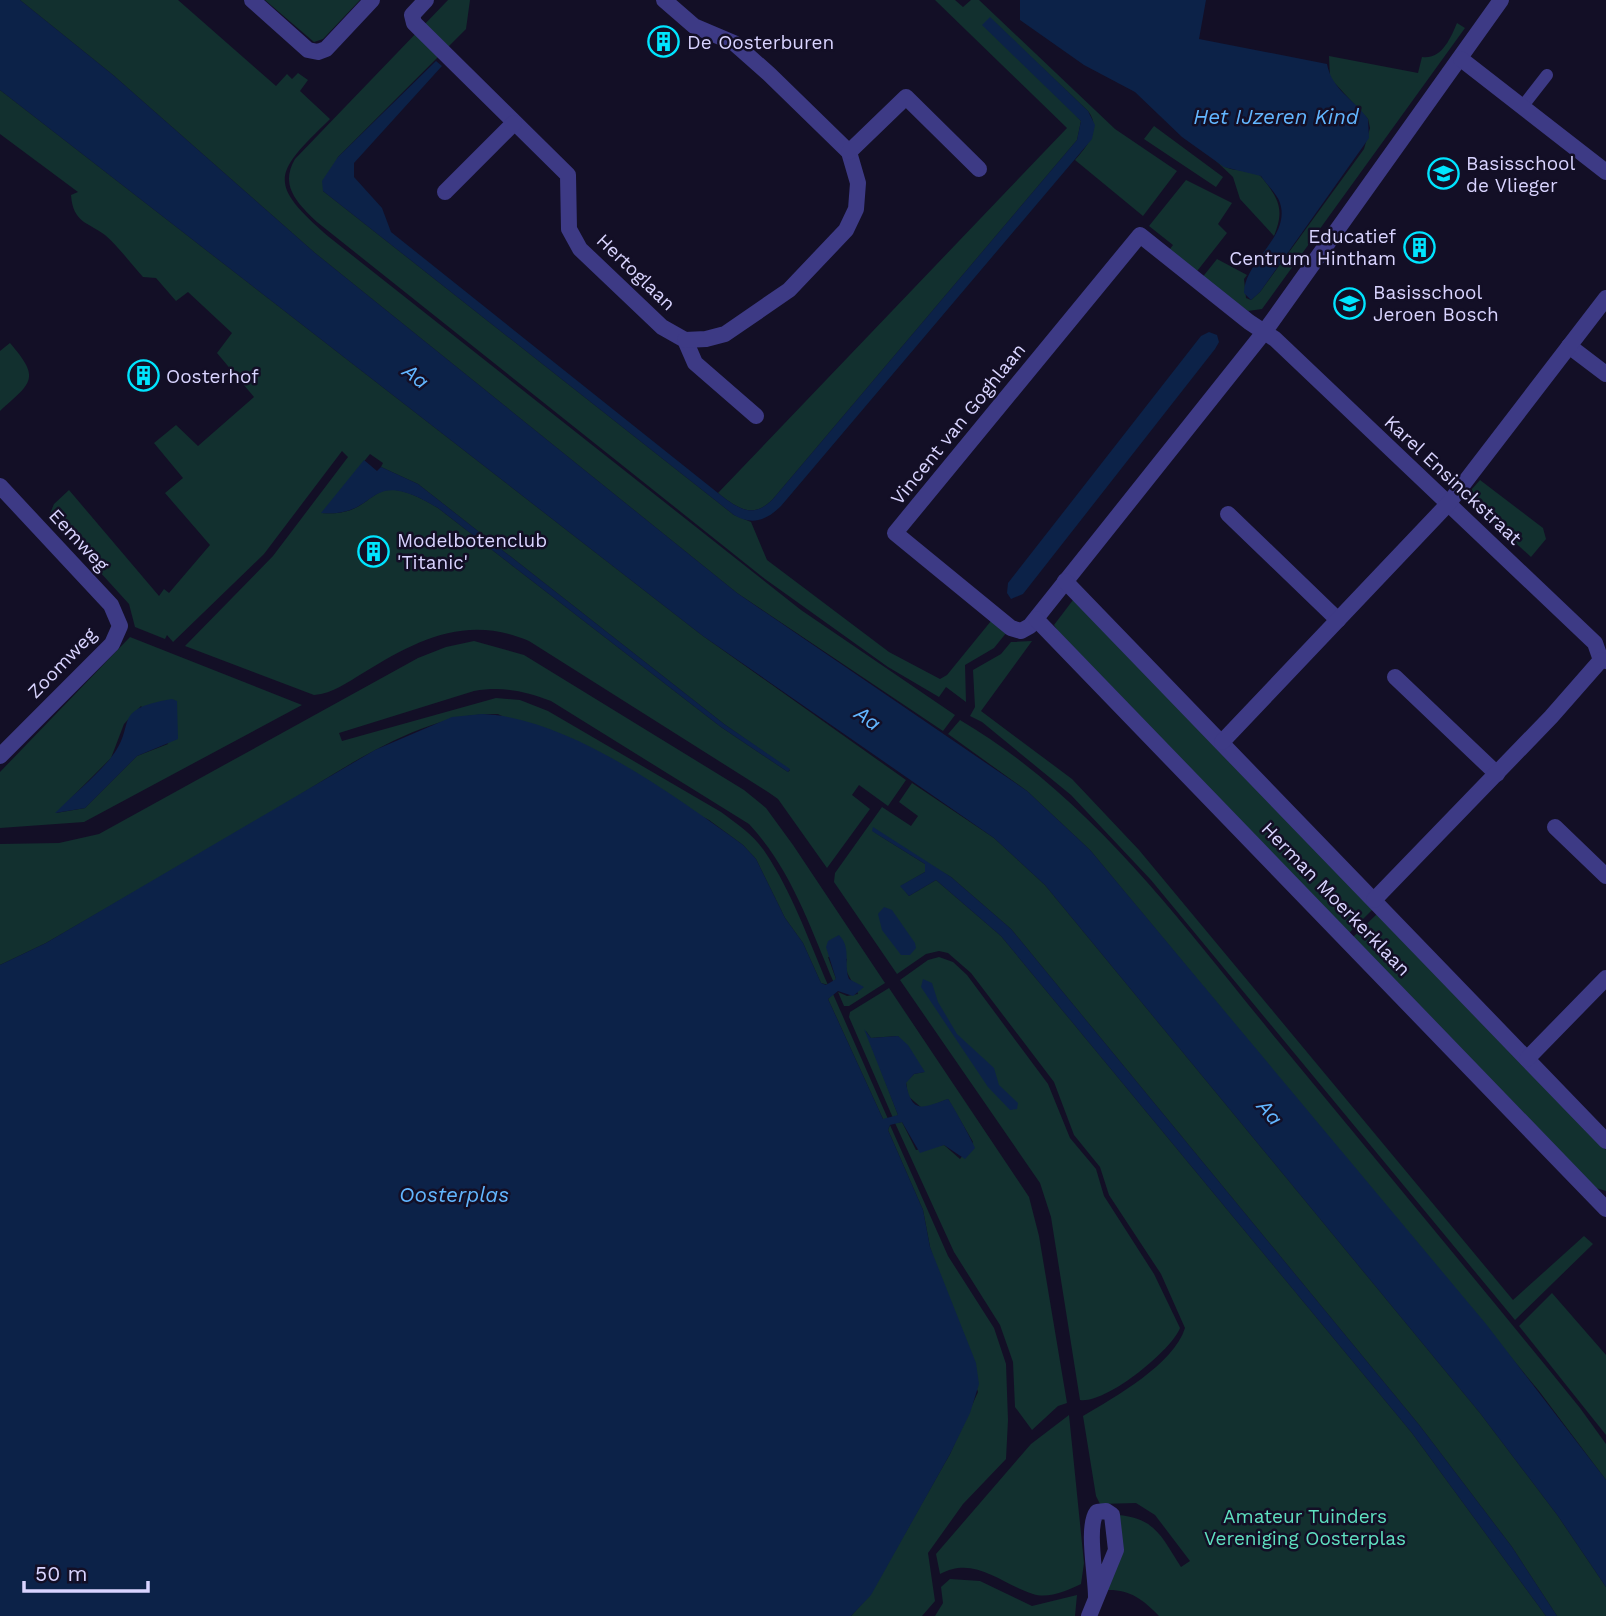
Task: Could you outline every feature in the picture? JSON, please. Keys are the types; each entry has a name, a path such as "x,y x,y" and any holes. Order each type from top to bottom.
{"street":[{"path":"252,0 308,50 318,52 326,48 372,0"},
{"name":"Hertoglaan","path":"426,0 412,15 414,23 568,175 569,229 580,248 662,327 685,340 695,363 756,415"},
{"path":"664,0 694,26 734,43 849,152 858,183 856,209 846,230 789,290 725,334 706,340 685,340"},
{"path":"1036,619 1265,331 1502,0"},
{"path":"1461,59 1606,172"},
{"path":"1522,107 1546,75"},
{"path":"849,152 906,97 979,169"},
{"path":"445,192 514,123"},
{"name":"Vincent van Goghlaan","path":"1036,619 1021,631 1011,628 895,533 1140,235 1265,331"},
{"path":"1222,742 1448,504 1606,298"},
{"name":"Karel Ensinckstraat","path":"1265,331 1595,643 1603,660"},
{"path":"1569,346 1606,374"},
{"name":"Eemweg","path":"0,486 111,605 120,626"},
{"path":"1228,514 1338,620"},
{"name":"Herman Moerkerklaan","path":"1065,581 1606,1140"},
{"name":"Herman Moerkerklaan","path":"1036,619 1606,1209"},
{"name":"Zoomweg","path":"0,756 112,644 120,626"},
{"path":"1374,900 1603,660"},
{"path":"1395,677 1497,774"},
{"path":"1555,827 1606,876"},
{"path":"1527,1059 1606,978"},
{"path":"1089,1616 1096,1597"}],"green space":[{"path":"20,0 178,0 276,86 287,74 292,79 298,73 308,80 300,91 330,119 298,152 285,178 287,190 294,203 308,218 801,610 955,715 943,731 737,593 315,253 113,75"},
{"path":"265,0 360,0 323,39 314,42"},
{"path":"448,0 470,0 466,29 338,157 323,191 734,515 751,522 767,560 889,652 940,679 947,675 991,621 1007,632 994,648 965,665 966,702 946,687 939,697 888,667 765,579 317,222 297,201 289,178 295,159"},
{"path":"935,0 955,0 963,7 971,0 979,0 1115,129 1177,171 1143,216 1075,160 1093,131 1094,124 1088,111 990,18 1081,121 1077,140 773,499 759,509 745,510 718,493 1067,128"},
{"path":"1457,23 1465,28 1262,309 1248,311 1201,279 1217,259 1247,275 1244,279 1246,298 1251,300 1260,292 1364,149 1370,128 1368,119 1330,78 1329,56 1418,73 1422,57 1435,55 1440,51 1449,41"},
{"path":"0,90 703,636 906,780 888,806 859,785 852,795 870,809 827,868 778,799 529,641 506,633 484,630 443,634 403,650 334,690 314,695 185,646 273,556 348,457 342,451 264,554 173,642 167,635 165,639 135,627 129,604 49,516 54,504 69,490 159,596 164,589 169,593 210,545 165,493 183,478 154,443 176,425 198,446 254,397 217,353 232,333 188,292 176,301 156,278 143,277 110,240 78,217 71,195 78,192 0,134","holes":["370,454 383,463 381,467 418,484 724,724 790,770 788,772 721,727 438,508 414,495 397,490 384,491 356,508 322,513"]},
{"path":"1154,126 1223,177 1216,187 1144,139"},
{"path":"1214,159 1231,169 1257,174 1264,180 1279,208 1279,221 1274,236 1240,199 1233,177"},
{"path":"1186,180 1232,203 1218,224 1227,233 1194,275 1167,253 1173,245 1149,226"},
{"path":"10,343 26,365 29,380 0,411 0,351"},
{"path":"1480,480 1543,528 1546,539 1531,557 1471,502 1472,489"},
{"path":"1073,600 1374,908 1349,933 1058,631 1054,625"},
{"path":"130,637 302,705 84,822 0,828 0,772","holes":["141,706 168,744 137,756 85,808 56,813 111,758 124,724"]},
{"path":"474,641 524,655 744,790 766,808 885,983 849,1006 844,1006 838,992 847,996 858,994 847,973 847,959 828,957 836,979 834,983 788,879 764,841 749,824 551,701 504,689 474,691 339,733 342,741 496,698 520,700 548,711 721,812 750,835 761,846 784,883 828,985 821,983 803,943 785,918 756,859 743,845 709,820 498,714 467,716 435,724 374,751 46,943 0,965 0,844 59,843 99,834 418,658 446,647"},
{"path":"1032,641 981,711 1072,779 1139,850 1513,1300 1584,1236 1593,1244 1515,1320 1151,880 1071,795 982,722 970,716 975,707 973,670 1001,654 1011,642"},
{"path":"960,720 1008,751 1052,787 1133,866 1170,909 1580,1408 1606,1444 1606,1480 1539,1391 1090,850 1027,791 948,734"},
{"name":"Amateur Tuinders Vereniging Oosterplas","path":"912,783 994,838 1045,885 1480,1413 1558,1516 1606,1587 1606,1616 1557,1616 1512,1547 1420,1426 1011,929 951,877 872,831 925,864 925,872 901,886 909,896 936,880 1001,936 1412,1433 1546,1616 1159,1616 1135,1596 1122,1591 1106,1590 1118,1515 1150,1525 1163,1539 1181,1567 1190,1561 1155,1515 1136,1503 1100,1504 1096,1496 1083,1416 1156,1367 1179,1341 1185,1328 1161,1274 1109,1195 1100,1167 1074,1135 1054,1082 971,973 948,953 939,951 926,954 897,974 834,882 835,873 882,807 911,826 918,816 899,802"},
{"path":"1378,913 1606,1150 1606,1191 1596,1188 1353,937"},
{"path":"939,957 953,962 967,975 1048,1084 1070,1138 1096,1169 1104,1196 1154,1274 1180,1328 1164,1350 1151,1362 1105,1394 1080,1400 1051,1217 1040,1183 900,980 928,960"},
{"path":"889,988 1029,1197 1039,1236 1067,1403 1058,1406 1032,1430 1015,1407 1013,1362 1000,1325 954,1252 895,1123 902,1122 916,1150 944,1145 960,1159 973,1142 948,1099 923,1109 908,1096 906,1082 914,1074 924,1072 898,1036 871,1038 866,1031 898,1115 893,1118 849,1017 850,1012"},
{"path":"833,994 888,1119 883,1119 828,999"},
{"path":"890,1125 948,1256 994,1328 1006,1364 1006,1459 963,1504 928,1553 935,1601 922,1616 851,1616 870,1595 950,1454 978,1392 930,1247 923,1210 888,1130"},
{"path":"1552,1293 1606,1355 1606,1435 1519,1326"},
{"path":"1069,1415 1084,1563 1081,1584 1045,1596 1033,1594 976,1569 953,1569 940,1574 936,1554 1031,1444"},
{"path":"950,1579 980,1581 1032,1606 1077,1595 1075,1616 935,1616 943,1603 941,1587"}],"water":[{"name":"Aa","path":"0,0 20,0 113,75 315,253 737,593 1027,791 1090,850 1486,1324 1606,1480 1606,1587 1558,1516 1480,1413 1045,885 994,838 703,636 0,90"},
{"name":"Het IJzeren Kind","path":"1020,0 1206,0 1199,39 1327,64 1333,81 1368,119 1369,138 1260,292 1251,300 1244,293 1246,281 1279,227 1282,215 1280,203 1261,176 1224,167 1182,137 1135,92 1084,65 1020,20"},
{"path":"990,17 1088,111 1095,125 1092,139 781,506 759,520 747,520 734,515 323,191 322,181 338,157 436,61 442,66 354,163 354,177 382,208 391,232 725,498 745,510 759,509 773,499 1077,140 1081,121 982,25"},
{"path":"1209,332 1217,335 1219,342 1215,349 1023,594 1011,599 1007,593 1008,583 1201,336"},
{"path":"364,460 377,471 381,467 418,484 724,724 790,769 788,772 721,727 438,508 397,490 384,491 355,508 321,513"},
{"path":"172,699 177,701 178,739 137,756 85,808 55,813 110,759 132,714 152,703"},
{"name":"Oosterplas","path":"482,714 515,718 584,744 653,782 743,845 756,859 785,918 803,943 821,983 826,985 836,979 826,947 828,941 839,935 843,940 849,979 864,987 853,996 838,991 828,999 883,1119 898,1115 864,1029 871,1038 898,1036 908,1045 925,1072 914,1074 906,1083 916,1105 926,1106 948,1099 950,1102 975,1148 965,1159 944,1145 920,1153 902,1122 890,1125 888,1130 923,1210 930,1247 976,1363 979,1384 970,1413 950,1454 871,1595 851,1616 0,1616 0,965 46,943 375,750 452,717"},
{"path":"873,827 951,877 1011,929 1420,1426 1512,1547 1557,1616 1546,1616 1412,1433 1001,936 936,880 909,896 900,886 925,872 925,864 872,831"},
{"path":"884,907 892,910 915,943 916,948 910,955 901,955 882,930 878,914"},
{"path":"923,979 932,983 938,1002 957,1034 994,1068 999,1085 1018,1103 1017,1109 1010,1110 988,1087 921,987"}],"place":[{"name":"De Oosterburen","path":"664,42"},
{"name":"Basisschool de Vlieger","path":"1443,174"},
{"name":"Educatief Centrum Hintham","path":"1419,247"},
{"name":"Basisschool Jeroen Bosch","path":"1350,303"},
{"name":"Oosterhof","path":"143,376"},
{"name":"Modelbotenclub 'Titanic'","path":"374,551"}]}
